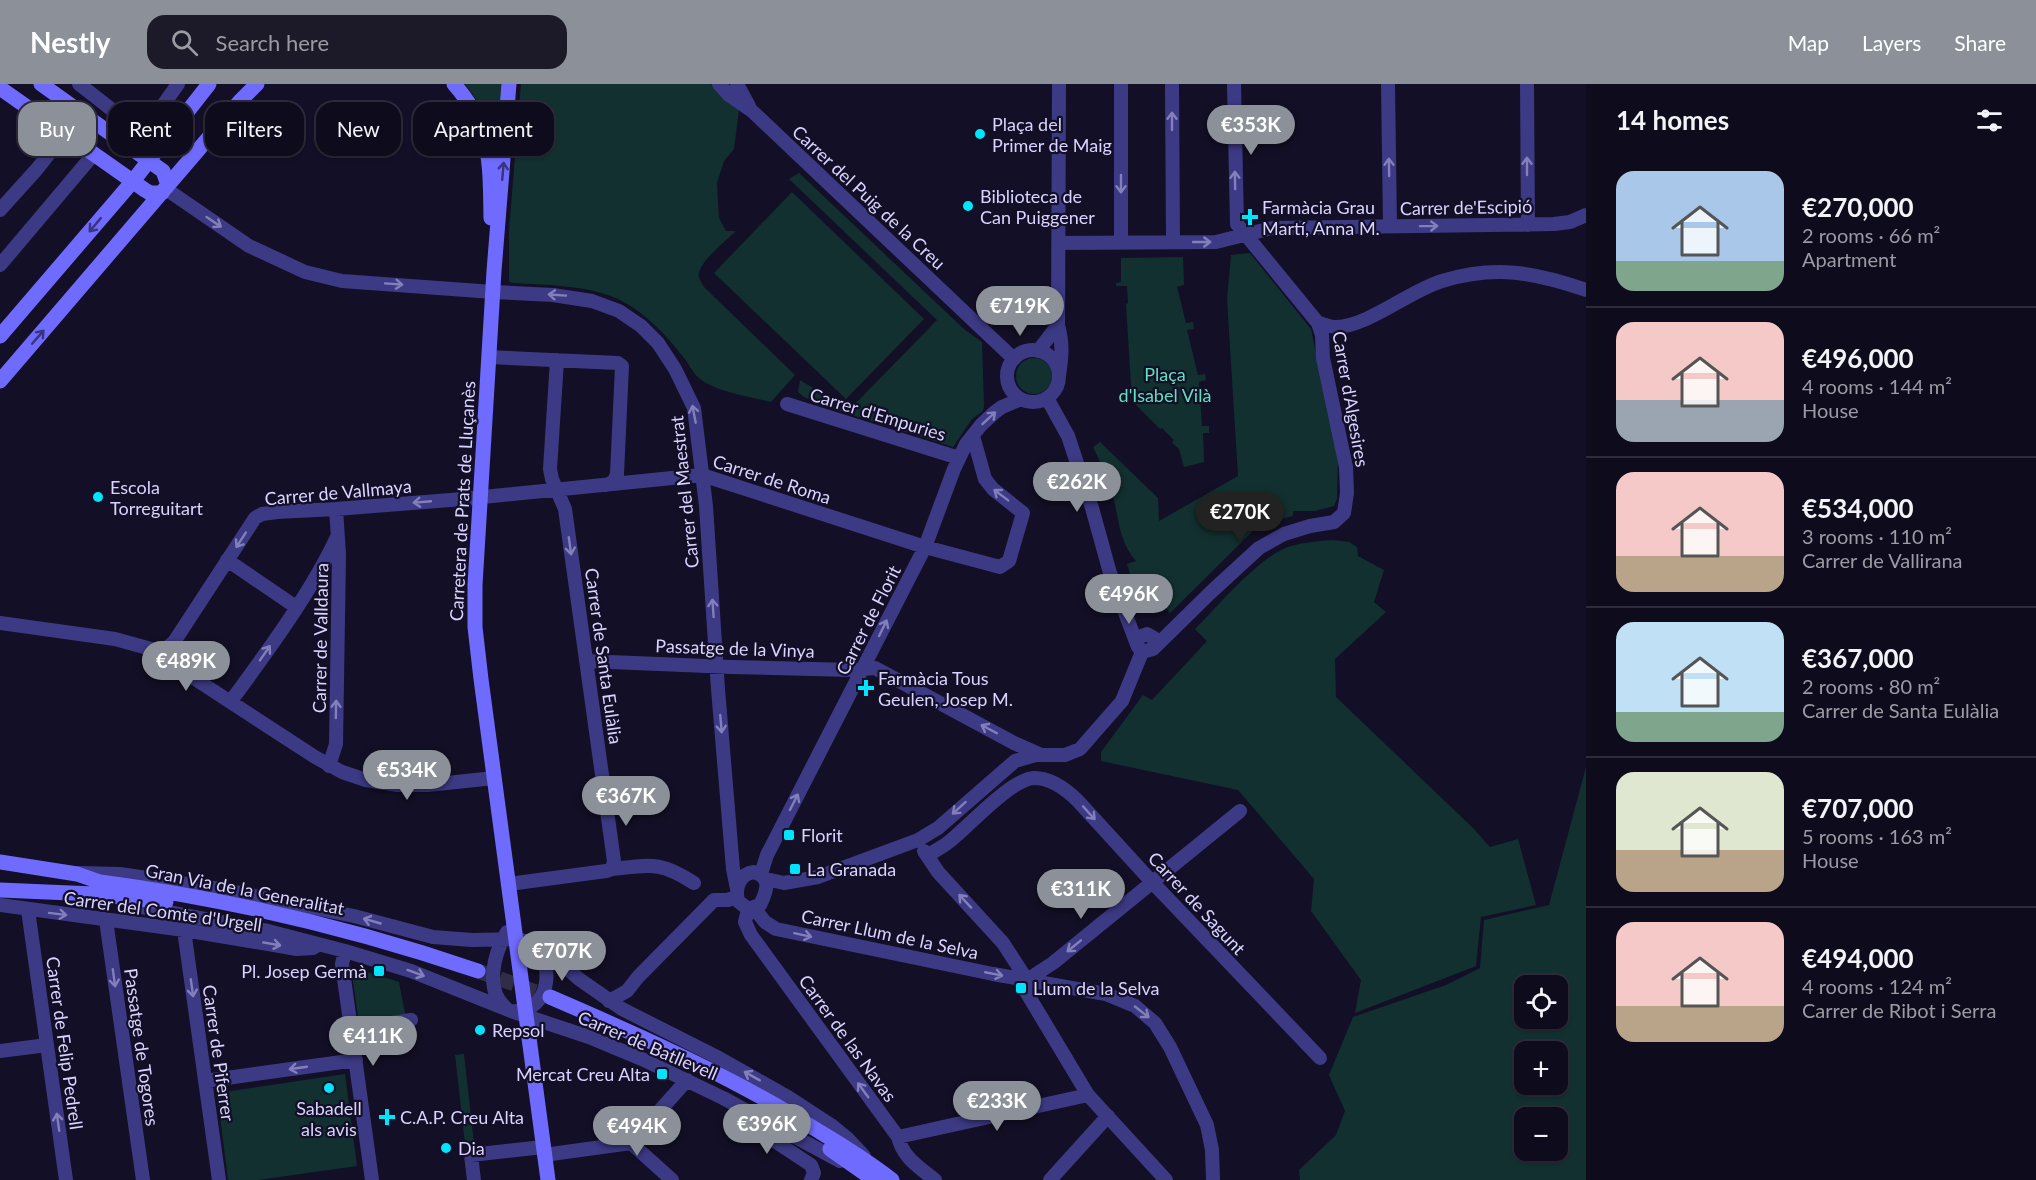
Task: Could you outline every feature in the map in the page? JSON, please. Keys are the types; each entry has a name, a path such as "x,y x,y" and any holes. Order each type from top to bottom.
{"street":[{"path":"41,84 66,102"},
{"path":"79,84 108,107"},
{"path":"165,102 178,84"},
{"path":"0,336 133,181 209,84"},
{"path":"3,371 257,84"},
{"name":"Carretera de Prats de Lluçanès","path":"454,84 483,131 489,156 491,252 494,272"},
{"name":"Carretera de Prats de Lluçanès","path":"509,84 494,272 475,585 475,627 513,910 521,935 543,955 546,963 546,981 540,999 521,1013"},
{"name":"Carrer del Puig de la Creu","path":"719,84 729,95 752,111 1014,359"},
{"name":"Carrer del Puig de la Creu","path":"737,84 752,111"},
{"path":"1059,84 1058,325 1062,340 1062,357 1057,388 1047,398 1030,402 1021,399 1010,388 1008,381 1010,366 1014,359 1029,351 1038,351 1052,358 1057,365 1059,375"},
{"path":"1121,84 1121,243"},
{"path":"1172,84 1173,242"},
{"name":"Carrer d'Algesires","path":"1146,642 1181,623 1259,548 1284,534 1338,520 1344,513 1346,504 1346,467 1323,358 1322,335 1318,322 1239,227 1236,216 1234,84"},
{"path":"1388,84 1390,226"},
{"path":"1527,84 1528,225"},
{"path":"0,88 20,102"},
{"path":"0,210 46,156"},
{"path":"0,266 91,156"},
{"path":"96,156 150,193 165,189"},
{"path":"142,156 163,171 165,189"},
{"name":"Carrer del Maestrat","path":"165,189 249,246 305,272 342,281 567,296 592,301 619,311 641,326 658,343 675,369 694,408 702,475 716,666 737,893"},
{"name":"Carrer de'Escipió","path":"1059,243 1226,241 1272,228 1528,225 1570,222 1586,215"},
{"path":"1318,322 1333,327 1344,326 1366,318 1431,285 1458,276 1492,271 1528,273 1586,290"},
{"path":"1038,351 1058,325"},
{"path":"489,357 618,363 622,366 617,474 614,481 607,485"},
{"name":"Carrer de Santa Eulàlia","path":"557,360 550,469 565,509 613,850 612,868"},
{"path":"764,876 767,885 760,905 751,909 741,906 737,893 741,878 746,873 754,872 784,883 818,877 918,840 938,828 1015,761 1041,755 1065,755 1080,749 1122,700 1146,642 1127,617 1110,573 1092,508 1068,436 1047,398"},
{"name":"Carrer de Florit","path":"764,876 767,855 925,547 959,458 973,436 1002,406 1021,399"},
{"name":"Carrer d'Empuries","path":"787,404 959,458"},
{"name":"Carrer d'Empuries","path":"973,436 984,479 1023,513 1009,561"},
{"name":"Carrer de Roma","path":"481,497 702,475 925,547 1000,567 1009,561"},
{"name":"Carrer de Vallmaya","path":"162,652 174,642 255,518 262,514 481,497"},
{"name":"Carrer de Valldaura","path":"329,766 336,744 338,536 336,510"},
{"path":"231,701 296,607 329,555 338,536"},
{"path":"227,560 296,607"},
{"path":"0,623 116,639 162,652 186,673 329,766 366,780 398,785 446,784 494,778"},
{"name":"Passatge de la Vinya","path":"586,661 731,667 875,668 1014,743 1041,755"},
{"name":"Carrer de Sagunt","path":"927,856 949,842 1014,785 1034,778 1057,784 1070,792 1152,882 1320,1058"},
{"path":"1166,1180 1088,1095 1024,990 1027,980 1053,963 1240,811"},
{"path":"918,840 938,872 1003,943 1027,980"},
{"name":"Gran Via de la Generalitat","path":"0,862 77,873 100,882 238,905 316,922 413,949 477,976 350,940 234,913 116,896 0,890"},
{"path":"508,884 606,872 612,868 661,866 679,873 694,883"},
{"path":"77,873 120,874 308,905 433,937 504,939 532,943 561,961 579,978 622,1009 719,1058 788,1097 831,1125 848,1139 860,1162 874,1180"},
{"name":"Carrer del Comte d'Urgell","path":"73,893 95,899 219,920 320,944 411,971 521,1013"},
{"path":"609,1001 627,991 714,900 728,900 737,893"},
{"name":"Carrer del Comte d'Urgell","path":"0,905 184,930 297,949 313,948 320,944"},
{"name":"Carrer Llum de la Selva","path":"751,909 776,929 1106,994 1135,1006 1155,1023 1170,1047 1207,1125 1212,1150 1213,1180"},
{"name":"Carrer de las Navas","path":"751,909 745,922 751,935 898,1137 903,1152 935,1180"},
{"name":"Carrer de Felip Pedrell","path":"28,910 66,1180"},
{"name":"Carretera de Prats de Lluçanès","path":"513,910 496,960 493,981 496,996 521,1013"},
{"name":"Carretera de Prats de Lluçanès","path":"513,910 500,933 504,939 531,1050 548,1180"},
{"name":"Passatge de Togores","path":"106,920 143,1180"},
{"name":"Carrer de Piferrer","path":"184,930 219,1180"},
{"path":"345,951 342,964 356,1060 368,1179"},
{"path":"548,1002 645,1038 763,1096 860,1162 892,1180"},
{"name":"Carrer de Batllevell","path":"521,1013 600,1042 687,1080 753,1115 773,1140 811,1165 812,1177"},
{"path":"351,1029 411,1020"},
{"path":"531,1050 537,1034 546,1023"},
{"path":"0,1051 47,1045"},
{"path":"205,1081 356,1060"},
{"path":"474,1180 471,1155 631,1143 687,1080"},
{"path":"898,1137 1088,1095"},
{"path":"753,1115 830,1157 860,1162"},
{"path":"1050,1180 1108,1116"},
{"path":"631,1143 672,1180"}],"green space":[{"path":"465,84 503,84 502,102 478,102"},
{"path":"521,84 711,84 739,109 734,149 724,161 717,183 719,218 726,231 736,231 705,262 699,277 704,287 795,375 771,402 732,393 704,382 663,333 639,311 620,300 595,291 509,281 509,230 515,156 554,156 554,102 520,102"},
{"path":"799,173 965,330 982,342 983,411 972,419 953,447 836,410 804,397 798,392 800,380 846,408 851,408 937,320 789,179"},
{"path":"792,192 924,319 846,399 714,273"},
{"path":"1250,253 1311,329 1338,458 1337,499 1334,506 1315,511 1293,511 1293,516 1259,525 1170,613 1166,608 1160,608 1149,588 1136,595 1127,564 1136,561 1123,540 1112,494 1093,447 1100,442 1158,498 1159,521 1238,476 1227,299 1231,255"},
{"name":"Plaça d'Isabel Vilà","path":"1183,257 1184,285 1177,287 1186,323 1193,322 1194,329 1187,330 1198,375 1205,374 1206,380 1199,382 1202,426 1209,426 1209,433 1203,433 1204,462 1184,467 1179,449 1172,443 1174,440 1132,401 1127,286 1116,286 1116,283 1121,282 1121,258"},
{"path":"1034,358 1047,363 1052,376 1047,389 1034,394 1021,389 1016,376 1021,363"},
{"path":"1333,540 1349,542 1357,547 1358,556 1384,570 1374,602 1386,612 1335,659 1336,697 1490,847 1518,839 1536,905 1481,917 1476,966 1355,1013 1361,980 1311,911 1314,879 1238,790 1101,761 1101,752 1143,695 1152,700 1207,641 1195,629 1240,582 1266,559 1279,551 1291,546"},
{"path":"1586,767 1586,1180 1300,1180 1299,1170 1336,1135 1345,1111 1329,1075 1353,1017 1446,985 1480,968 1484,920 1549,905"},
{"path":"351,967 399,982 406,1018 359,1023"},
{"path":"464,1054 474,1143 465,1144 455,1055"},
{"path":"345,1074 357,1166 258,1180 228,1180 217,1093"}],"tunnel":[{"path":"478,971 550,997"}],"place":[{"name":"Plaça del Primer de Maig","path":"980,134"},
{"name":"Biblioteca de Can Puiggener","path":"968,206"},
{"name":"Farmàcia Grau Martí, Anna M.","path":"1250,217"},
{"name":"Escola Torreguitart","path":"98,497"},
{"name":"Farmàcia Tous Geulen, Josep M.","path":"866,688"},
{"name":"Florit","path":"789,835"},
{"name":"La Granada","path":"795,869"},
{"name":"Pl. Josep Germà","path":"379,971"},
{"name":"Llum de la Selva","path":"1021,988"},
{"name":"Repsol","path":"480,1030"},
{"name":"Mercat Creu Alta","path":"662,1074"},
{"name":"Sabadell als avis","path":"329,1088"},
{"name":"C.A.P. Creu Alta","path":"387,1117"},
{"name":"Dia","path":"446,1148"}]}
